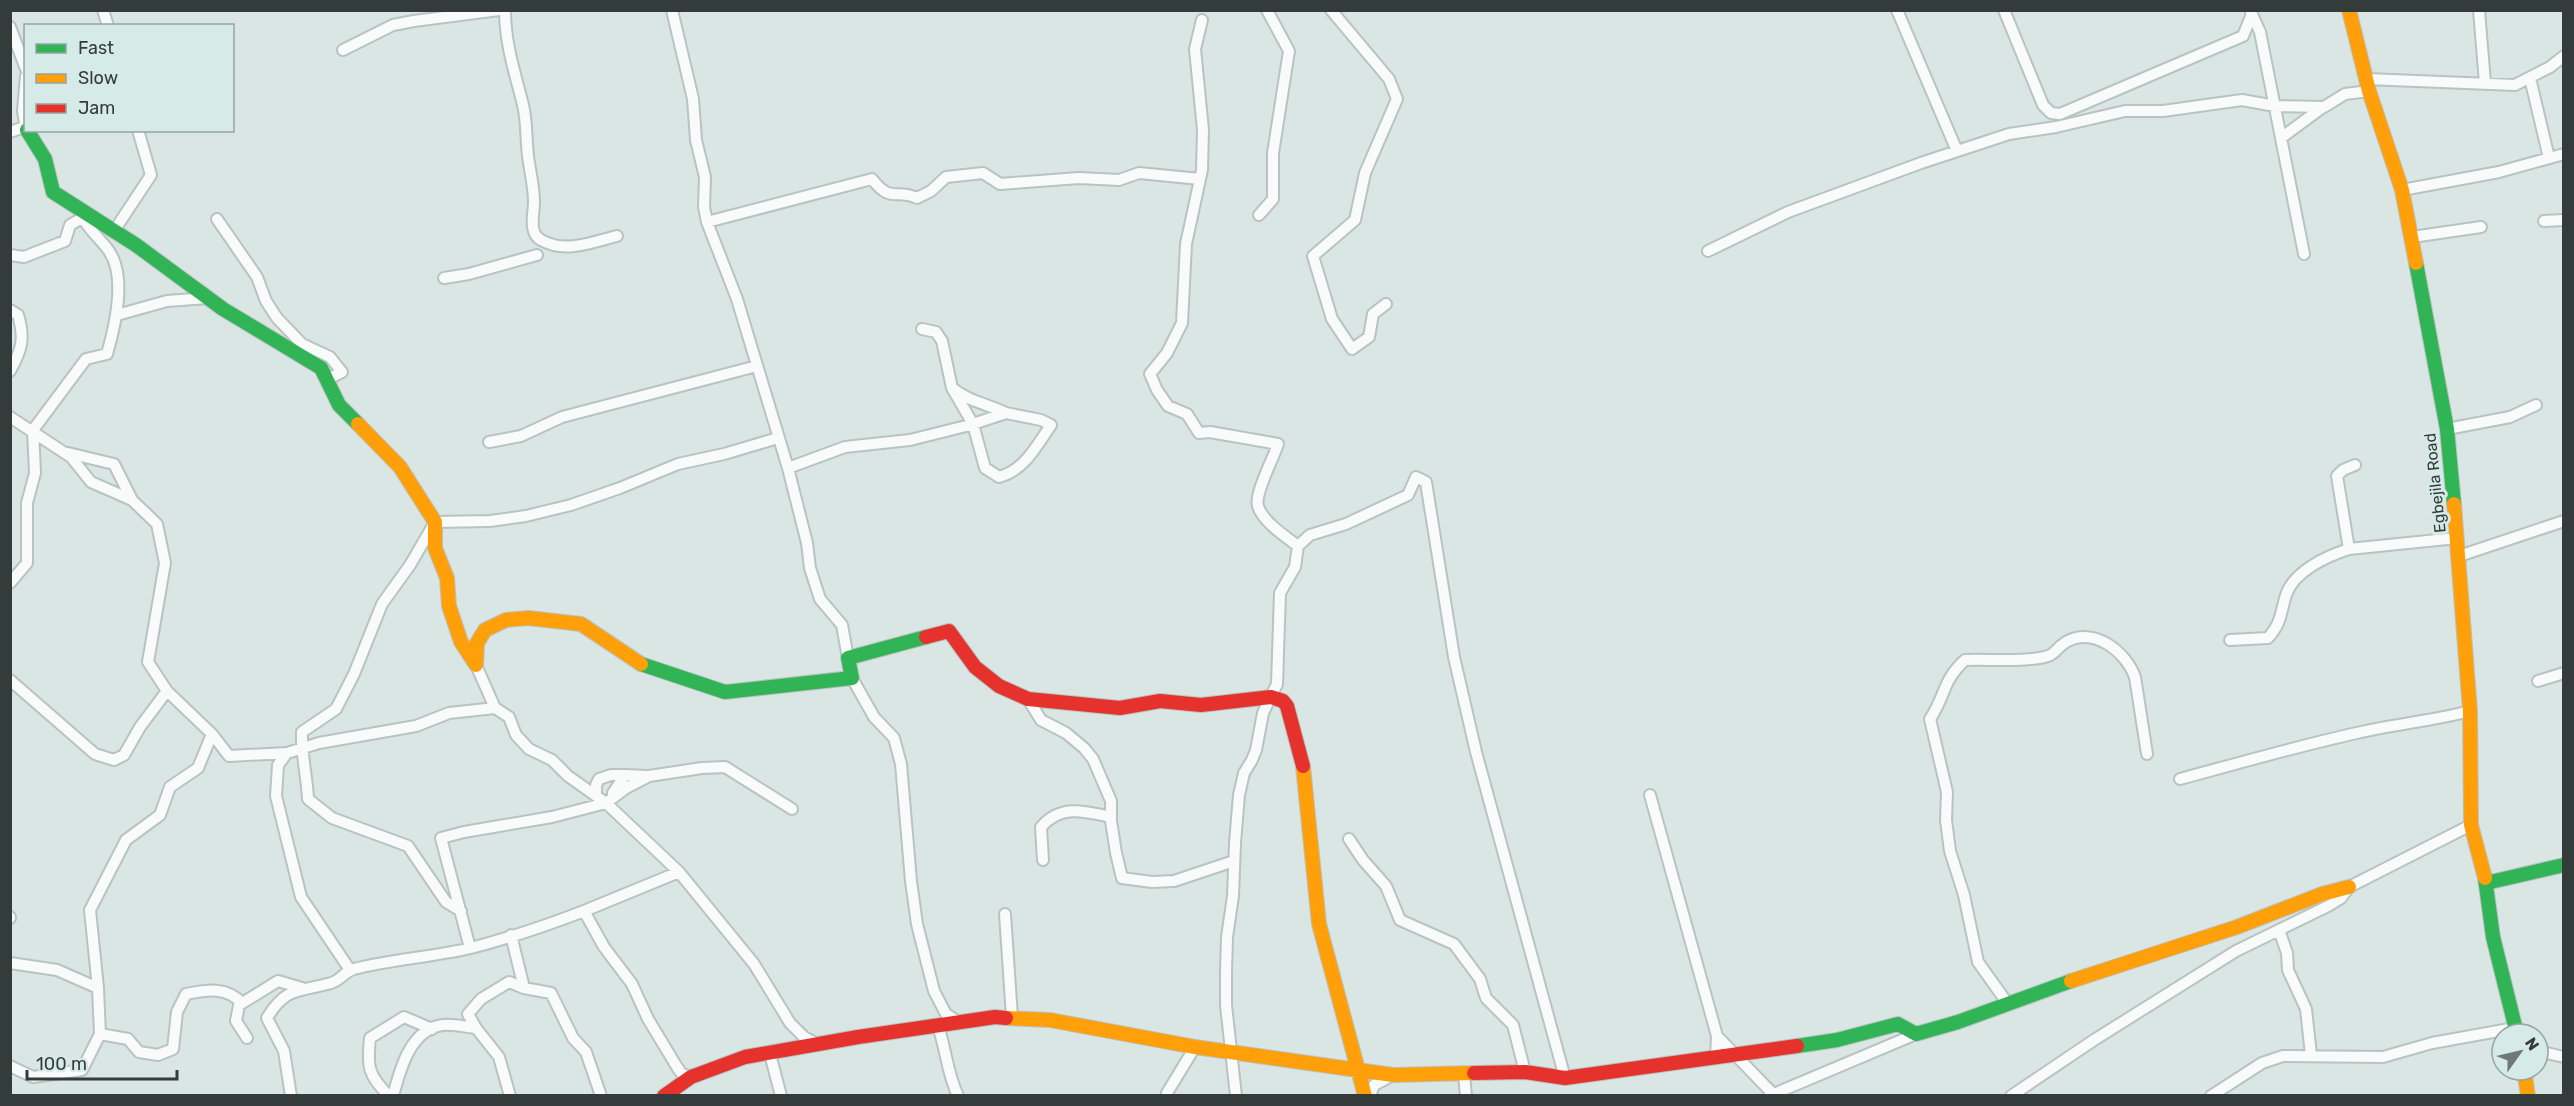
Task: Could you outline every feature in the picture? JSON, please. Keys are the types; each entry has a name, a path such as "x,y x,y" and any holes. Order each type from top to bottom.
{"street":[{"path":"343,50 393,26 414,21 499,10"},
{"path":"505,10 505,33 524,109 528,159 534,183 532,223 537,237 537,255"},
{"path":"672,10 693,99 696,140 705,177 704,207 707,222 737,299 788,468 807,543 810,568 820,599 842,625 852,678 874,717 894,738 901,764 917,924 934,990 946,1014 957,1021"},
{"path":"1259,215 1274,199 1273,153 1289,51 1267,10"},
{"path":"1331,10 1389,79 1397,99 1365,173 1355,220 1313,256 1332,319 1352,349 1369,337 1373,314 1386,304"},
{"path":"1897,10 1957,151"},
{"path":"2017,10 2005,13 2043,105 2051,113 2060,114 2243,36 2251,12"},
{"name":"Egbejila Road","path":"2349,10 2368,85 2402,190 2447,429 2470,711 2471,825 2486,883 2493,937 2514,1022"},
{"path":"2479,10 2485,83"},
{"path":"2251,12 2260,32 2304,254"},
{"path":"1202,20 1195,49 1203,130 1200,179 1186,244 1182,323 1167,353 1150,374 1168,406 1187,414 1199,433 1210,432 1278,444 1258,493 1258,507 1273,526 1298,546"},
{"path":"10,27 24,64"},
{"path":"2282,138 2345,94 2368,85 2485,83 2515,85 2550,67 2564,56"},
{"path":"2530,78 2549,158"},
{"path":"1708,251 1788,212 2009,134 2045,129 2125,111 2163,111 2242,100 2275,106 2324,107"},
{"path":"29,132 39,144 48,162 52,192 81,214 143,249 208,298 314,362 328,379 339,405 400,467 435,522 435,548 447,578 449,606 461,642 476,665 495,708 508,717 516,735 529,749 552,760 568,776 606,803 679,872 754,964 790,1023 804,1037 817,1044"},
{"path":"114,231 151,176 139,132"},
{"path":"2402,190 2499,172 2564,154"},
{"path":"707,222 872,179 881,191 896,196 909,194 917,198 931,191 946,177 983,173 1000,184 1078,178 1119,180 1139,173 1200,179"},
{"path":"10,255 24,257 65,241 70,225 81,214"},
{"path":"10,583 27,562 27,503 35,473 33,430 86,359 107,354 117,315 119,274 111,254 81,214"},
{"path":"218,219 257,277 266,301 277,318 302,344 330,357 342,372 328,379"},
{"path":"2544,221 2564,220"},
{"path":"2412,237 2481,227"},
{"path":"537,237 567,248 617,236"},
{"path":"444,278 469,274 561,246"},
{"path":"117,315 166,301 208,298"},
{"path":"10,310 18,315 24,333 18,357 10,371"},
{"path":"922,329 936,332 942,341 952,388 973,424 985,468 999,477 1013,473 1026,460 1051,425 1041,420 1006,413 965,399 952,388"},
{"path":"489,442 521,436 562,417 757,366"},
{"path":"2447,429 2510,417 2536,405"},
{"path":"788,468 846,447 910,440 1006,413"},
{"path":"10,417 65,453 91,482 132,500"},
{"path":"435,522 490,521 526,516 610,491 678,464 778,438"},
{"path":"65,453 114,464 132,500 157,524 165,563 148,662 167,691 212,734 229,756 287,753 319,743 416,726 449,713 495,708"},
{"path":"2349,549 2337,476 2343,470 2355,465"},
{"path":"1236,1095 1226,1005 1226,972 1239,795 1244,773 1252,760 1263,713 1277,684 1280,593 1295,567 1298,546 1310,535 1346,524 1408,495 1416,477 1426,482 1454,657 1476,752 1565,1078"},
{"path":"2459,556 2564,520"},
{"path":"435,522 410,565 382,604 354,674 336,709 302,732 302,749 308,799 332,818 408,846 446,902 461,911"},
{"path":"2230,640 2268,638 2278,626 2286,594 2293,583 2331,555 2349,549 2457,538"},
{"path":"476,665 477,643 485,630 506,620 528,618 581,624 647,667 725,692 852,678"},
{"path":"848,658 949,631 975,668 999,686 1028,699 1120,708 1160,702 1201,705 1271,697 1283,701 1287,706 1302,753 1313,840 1319,924 1365,1095"},
{"path":"2008,1004 1978,962 1964,895 1950,851 1946,820 1947,792 1930,719 1941,702 1948,678 1965,660 2036,659 2054,655 2065,643 2078,638 2091,638 2103,642 2121,653 2131,666 2135,677 2147,754"},
{"path":"2538,681 2564,673"},
{"path":"10,680 95,754 114,760 124,755 140,727 167,691"},
{"path":"1028,699 1041,720 1066,733 1090,753 1111,801 1116,853 1122,878 1152,882 1174,881 1234,861"},
{"path":"2180,779 2294,747 2401,723 2429,722 2470,711"},
{"path":"10,1066 33,1077 82,1070 100,1034 90,910 126,840 160,815 170,787 198,768 212,734"},
{"path":"287,753 278,765 276,796 301,897 350,970"},
{"path":"596,796 599,778 611,775 649,776 725,767 792,809"},
{"path":"606,803 625,775"},
{"path":"470,948 441,838 464,831 552,817 606,803 626,788 649,776"},
{"path":"1650,795 1718,1036 1716,1057"},
{"path":"1043,860 1041,827 1050,817 1066,811 1088,812 1111,817"},
{"path":"1718,1036 1773,1095 1916,1034 2237,927 2322,894 2349,887 2471,825"},
{"path":"1349,839 1363,860 1386,886 1400,920 1454,944 1480,979 1486,998 1513,1025 1525,1072"},
{"path":"2486,883 2564,865"},
{"path":"291,1095 284,1051 267,1018 277,1002 302,988 334,983 350,970 392,959 470,948 511,935 584,911 679,872"},
{"path":"2011,1095 2023,1092 2228,957 2328,906 2341,897 2349,887"},
{"path":"584,911 604,947 632,984 648,1019 677,1067 682,1074 691,1077"},
{"path":"1005,914 1012,1017"},
{"path":"2279,930 2287,953 2288,970 2306,1009 2311,1055"},
{"path":"511,935 524,988"},
{"path":"10,963 57,970 98,988"},
{"path":"247,1038 236,1021 239,1005 278,981 302,988"},
{"path":"510,1095 499,1057 468,1014 481,999 509,982 524,988 551,993 573,1038 586,1052 601,1095"},
{"path":"100,1034 128,1039 139,1052 158,1055 173,1049 177,1012 186,994 213,989 234,994 242,1003"},
{"path":"432,1029 404,1017 370,1038 369,1071 391,1095 401,1066 413,1044 432,1029 442,1025 476,1028"},
{"path":"664,1095 691,1077 745,1057 957,1021 1012,1017 1050,1020 1195,1047 1393,1075 1525,1072 1565,1078 1837,1040 1898,1024 1916,1034"},
{"path":"938,1026 948,1071 958,1095"},
{"path":"2211,1095 2262,1063 2283,1056 2383,1057 2432,1043 2490,1035"},
{"path":"1167,1093 1195,1047"},
{"path":"770,1054 781,1095"},
{"path":"1370,1095 1374,1085 1393,1075"},
{"path":"1464,1075 1466,1095"}],"traffic: fast":[{"path":"28,132 45,159 53,192 136,245 223,309 321,368 339,405 358,424"},
{"path":"2416,263 2447,429 2454,504"},
{"path":"641,664 725,692 852,678 848,658 926,637"},
{"path":"2486,883 2564,865"},
{"path":"2485,878 2493,937 2514,1022"},
{"path":"1797,1046 1837,1040 1898,1024 1916,1034 1958,1022 2071,981"}],"traffic: slow":[{"path":"2349,10 2369,91 2402,190 2416,263"},
{"path":"358,424 400,467 435,522 435,548 447,578 449,606 461,642 476,665 477,643 485,630 506,620 528,618 581,624 641,664"},
{"path":"2454,504 2470,711 2471,825 2485,878"},
{"path":"1303,766 1319,924 1365,1096"},
{"path":"2071,981 2237,927 2322,894 2349,887"},
{"path":"1006,1018 1050,1020 1195,1047 1393,1075 1474,1073"},
{"path":"2526,1082 2528,1096"}],"traffic: jam":[{"path":"926,637 949,631 975,667 999,686 1028,699 1120,708 1160,701 1201,705 1271,697 1283,701 1287,706 1303,766"},
{"path":"664,1096 691,1077 745,1057 858,1037 995,1017 1006,1018"},
{"path":"1474,1073 1525,1072 1565,1078 1797,1046"}]}
